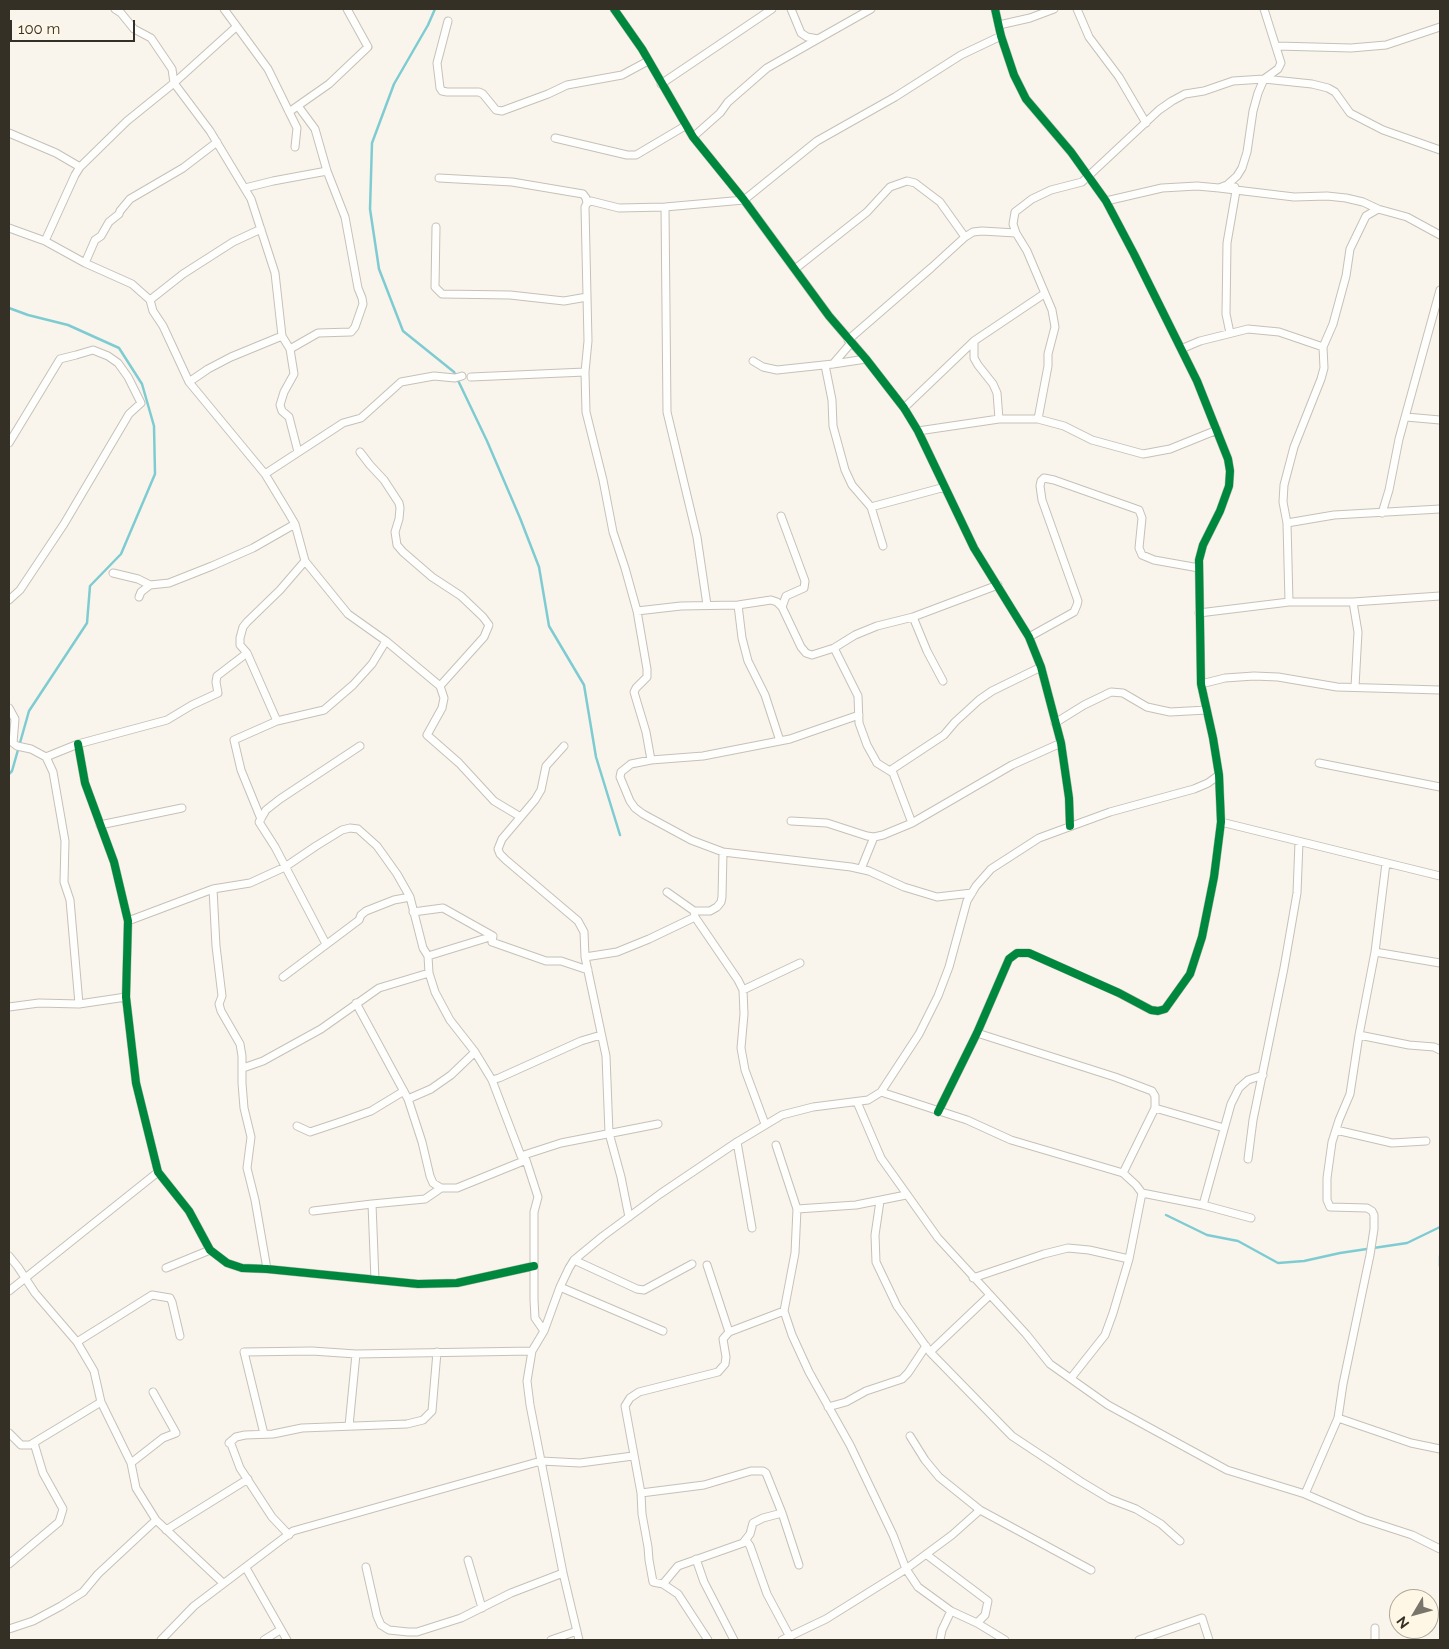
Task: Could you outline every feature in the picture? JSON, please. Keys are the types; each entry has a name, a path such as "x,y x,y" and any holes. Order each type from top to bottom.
{"street":[{"path":"115,9 121,13 134,29 151,38 172,69 174,83 217,142 251,199 275,273 282,336 290,349 294,374 284,392 280,405 282,411 289,416 298,452"},
{"path":"224,9 268,69 297,128 295,147"},
{"path":"289,112 330,84 368,47 347,9"},
{"path":"661,84 772,9"},
{"path":"791,9 801,33 807,37 818,39"},
{"path":"693,137 720,113 728,102 767,68 871,9"},
{"path":"938,1112 978,1033 1009,959 1014,954 1022,952 1047,961 1119,993 1151,1010 1158,1012 1165,1009 1190,974 1202,937 1214,877 1221,822 1219,775 1201,684 1199,568 1203,546 1229,486 1230,470 1228,459 1197,381 1106,201 1026,99 1014,74 1001,36 995,9"},
{"path":"998,25 1030,18 1054,9"},
{"path":"1076,9 1089,37 1119,77 1146,123"},
{"path":"1219,188 1232,180 1242,168 1247,152 1258,93 1264,80 1280,67 1281,58 1264,9"},
{"path":"618,10 685,126 744,200 850,342 866,359 904,408 918,431 974,548 1029,638 1040,667 1061,743 1069,798 1070,826"},
{"path":"448,21 437,63 440,88 446,92 479,92 483,94 496,110 502,111 567,85 622,75 648,60"},
{"path":"45,241 80,167 127,121 174,83 236,27"},
{"path":"1277,46 1351,48 1386,45 1440,27"},
{"path":"587,203 591,201 618,208 665,207 744,200 818,141 895,97 961,55 1001,36"},
{"path":"1038,419 1048,366 1048,354 1055,326 1052,310 1027,251 1016,233 1013,218 1015,212 1051,190 1082,182 1159,110 1185,94 1204,91 1233,82 1264,80 1312,84 1335,92 1350,113 1383,130 1440,150"},
{"path":"290,349 318,333 351,332 358,322 363,304 358,288 345,217 327,171 315,129 298,106"},
{"path":"555,138 627,155 636,155 685,126"},
{"path":"9,133 56,153 80,167"},
{"path":"85,263 95,240 101,236 110,222 130,200 183,168 217,142"},
{"path":"245,188 273,180 327,171"},
{"path":"439,178 521,183 583,194 587,203 585,207 588,341 585,372 586,412 603,480 613,532 626,568 637,611 647,677 634,692 652,760"},
{"path":"1230,333 1226,314 1226,243 1236,191 1232,180"},
{"path":"795,269 867,212 890,187 907,181 915,183 940,202 965,237"},
{"path":"1106,201 1162,188 1197,186 1294,197 1336,197 1363,202 1378,209 1407,216 1440,235"},
{"path":"1363,202 1366,216"},
{"path":"665,207 667,412 697,537 707,605"},
{"path":"1289,602 1288,523 1283,502 1284,485 1294,447 1321,379 1324,368 1323,347 1333,324 1346,276 1350,249 1366,216 1378,209"},
{"path":"436,227 435,287 442,294 510,295 564,301 587,296"},
{"path":"9,228 45,241 85,263 132,284 150,300 153,311 163,326 189,382 265,474 295,524 305,561 348,614 386,641 440,686 444,698 442,708 427,734 459,763 494,801 519,816"},
{"path":"150,300 183,274 233,242 262,229"},
{"path":"833,364 850,342 965,237 974,232 982,231 1016,233"},
{"path":"1382,513 1389,490 1399,439 1440,290"},
{"path":"904,408 974,341 1044,294"},
{"path":"1181,349 1200,341 1248,329 1280,332 1323,347"},
{"path":"189,382 231,357 282,336"},
{"path":"974,341 974,358 993,384 997,393 999,418"},
{"path":"9,442 60,359 93,350 108,356 118,363 142,403 129,414 64,524 20,590 9,600"},
{"path":"753,361 763,367 778,370 866,359"},
{"path":"825,365 832,400 833,426 845,470 852,485 871,507 883,546"},
{"path":"471,377 585,372"},
{"path":"265,474 342,423 362,418 401,382 434,376 455,378 462,376"},
{"path":"1406,417 1440,420"},
{"path":"918,431 999,418 1038,419 1064,426 1092,440 1143,454 1170,449 1217,430"},
{"path":"360,452 384,480 399,503 399,519 395,532 398,545 403,552 432,577 461,596 489,625 484,637 440,686"},
{"path":"1029,638 1074,612 1078,601 1042,500 1040,482 1044,478 1139,510 1142,518 1139,548 1142,555 1154,560 1199,568"},
{"path":"871,507 945,487"},
{"path":"1288,523 1334,514 1440,509"},
{"path":"781,516 805,582 804,588 786,596 782,607"},
{"path":"139,597 141,592 150,585 169,583 212,566 253,548 295,524"},
{"path":"277,721 247,653 240,645 240,638 243,627 280,590 305,561"},
{"path":"113,573 138,579 150,585"},
{"path":"637,611 681,606 738,605 771,600 777,602 782,607 795,637 806,653 812,655 834,648 855,635 877,626 913,617 998,585"},
{"path":"1199,613 1289,602 1353,602 1440,596"},
{"path":"1353,602 1358,632 1355,687"},
{"path":"738,605 742,638 748,661 764,695 780,741"},
{"path":"913,617 943,681"},
{"path":"261,819 241,770 234,740 277,721 324,710 353,685 372,664 386,641"},
{"path":"834,648 858,696 859,723 874,760 891,770 897,780 912,823"},
{"path":"46,757 78,744 167,720 184,712 192,705 218,693 217,676 247,653"},
{"path":"891,770 944,735 979,700 992,691 1040,667"},
{"path":"1201,684 1224,678 1254,676 1337,687 1440,690"},
{"path":"1055,724 1111,692 1123,693 1147,708 1170,712 1207,710"},
{"path":"9,708 12,721 13,743 17,746 31,749 46,757 53,772 65,841 64,882 70,900 79,1004"},
{"path":"859,715 790,739 702,756 652,760 631,764 621,772 620,777 635,808 659,824 691,840 723,852 861,869 904,887 936,896 972,893"},
{"path":"791,822 827,823 874,837 912,823 1012,765 1061,743"},
{"path":"78,744 85,783 114,862 128,921 126,997 136,1083 158,1172 189,1211 210,1250 227,1263 242,1268 418,1284 457,1283 534,1266"},
{"path":"326,944 259,822 266,810 360,746"},
{"path":"564,746 546,766 541,790 538,795 519,816 499,843 498,849 500,854 578,921 584,932 585,958 606,1056 609,1133 621,1176 628,1217"},
{"path":"1319,763 1440,787"},
{"path":"579,1640 563,1573 528,1389 532,1351 544,1330 560,1287 574,1260 628,1217 765,1124 795,1110 868,1100 881,1092 919,1034 938,996 949,967 963,912 976,886 991,869 1039,838 1110,812 1194,789 1208,783 1219,775"},
{"path":"100,825 182,808"},
{"path":"1221,822 1440,876"},
{"path":"128,921 213,889 250,883 285,867 342,830 354,827 377,846 398,874 410,897 423,948 428,956 429,973 435,992 442,1008 475,1052 492,1080 538,1197 534,1212 536,1318 544,1330"},
{"path":"861,869 874,837"},
{"path":"1248,1159 1253,1120 1297,893 1299,842"},
{"path":"585,958 617,952 649,939 694,914 717,907 721,902 723,852"},
{"path":"1305,1494 1338,1418 1370,1255 1374,1215 1367,1208 1333,1207 1328,1204 1328,1170 1336,1130 1350,1094 1375,952 1386,863"},
{"path":"213,889 216,946 222,996 219,1004 240,1044 244,1108 251,1137 247,1168 255,1200 266,1269"},
{"path":"667,892 694,914 743,990 744,1014 741,1048 745,1070 765,1124"},
{"path":"283,977 359,920 366,911 394,900 410,897"},
{"path":"413,912 444,908 493,936"},
{"path":"493,936 492,942 546,961 561,961 588,970"},
{"path":"428,956 493,936"},
{"path":"1375,952 1440,963"},
{"path":"743,990 800,963"},
{"path":"243,1068 263,1061 320,1029 342,1016 356,1003 380,988 429,973"},
{"path":"9,1007 39,1004 79,1004 126,997"},
{"path":"356,1003 408,1099 422,1142 430,1176 433,1183 442,1188 457,1188 561,1143 658,1124"},
{"path":"978,1033 1152,1091 1155,1096 1155,1108 1123,1173"},
{"path":"1359,1035 1440,1050"},
{"path":"492,1080 581,1042 601,1036"},
{"path":"408,1099 431,1089 451,1075 475,1052"},
{"path":"1203,1205 1231,1104 1239,1088 1248,1080 1263,1075"},
{"path":"297,1126 310,1132 343,1122 371,1111 404,1092"},
{"path":"881,1092 967,1120 1011,1140 1123,1173 1142,1193 1203,1205 1251,1218"},
{"path":"857,1102 881,1158 906,1195 938,1238 1026,1334 1050,1364 1108,1405 1227,1470 1305,1494 1363,1519 1412,1535 1440,1549"},
{"path":"1155,1108 1224,1128"},
{"path":"1336,1130 1392,1143 1426,1141"},
{"path":"737,1142 752,1228"},
{"path":"776,1145 797,1209 794,1253 784,1311 792,1336 828,1407 850,1445 893,1535 906,1569 918,1587 951,1611 977,1623 1005,1640"},
{"path":"9,1291 158,1172"},
{"path":"313,1212 425,1199 442,1188"},
{"path":"1071,1378 1105,1334 1129,1259 1142,1193"},
{"path":"797,1209 856,1205 906,1195"},
{"path":"880,1201 875,1235 876,1262 897,1306 928,1349 1012,1436 1080,1481 1110,1498 1136,1509 1161,1524 1180,1541"},
{"path":"372,1204 375,1280"},
{"path":"973,1278 1068,1248 1089,1250 1129,1259"},
{"path":"166,1268 210,1250"},
{"path":"9,1256 18,1266 35,1294 77,1342 94,1371 101,1402 131,1463 136,1488 156,1520 223,1583"},
{"path":"574,1260 637,1289 644,1290 692,1264"},
{"path":"707,1265 729,1332"},
{"path":"560,1287 663,1331"},
{"path":"77,1342 152,1295 170,1298 180,1336"},
{"path":"828,1407 846,1402 866,1391 902,1379 928,1349 990,1295"},
{"path":"708,1640 678,1594 663,1584 653,1582 642,1514 641,1493 625,1406 626,1402 639,1392 718,1372 725,1364 726,1357 723,1339 729,1332 784,1311"},
{"path":"264,1434 244,1352 356,1354 532,1351"},
{"path":"289,1536 272,1516 240,1468 229,1443 236,1437 245,1435 302,1428 407,1424 423,1420 432,1411 437,1352"},
{"path":"349,1426 356,1354"},
{"path":"131,1463 163,1438 176,1433 153,1392"},
{"path":"9,1433 21,1445 34,1443 101,1402"},
{"path":"1338,1418 1410,1443 1440,1449"},
{"path":"910,1436 925,1460 939,1477 980,1510 1091,1570"},
{"path":"9,1564 59,1522 64,1508 42,1473 34,1443"},
{"path":"164,1639 194,1606 293,1532 541,1461 580,1463 633,1456"},
{"path":"641,1493 704,1485 751,1470 766,1473 782,1513 799,1565"},
{"path":"166,1530 248,1479"},
{"path":"782,1640 826,1619 906,1569 952,1535 980,1510"},
{"path":"663,1584 678,1566 738,1545 746,1540 753,1523 782,1513"},
{"path":"9,1629 33,1621 82,1592 98,1574 156,1520"},
{"path":"746,1540 767,1594 790,1636"},
{"path":"926,1555 988,1601 985,1616 977,1623"},
{"path":"696,1559 704,1582 734,1640"},
{"path":"468,1560 482,1608"},
{"path":"366,1567 377,1616 381,1625 389,1630 417,1632 461,1618 511,1593 563,1573"},
{"path":"246,1568 287,1640"},
{"path":"940,1640 942,1630 951,1611"},
{"path":"1139,1640 1202,1618 1209,1640"},
{"path":"1375,1628 1375,1640"},
{"path":"264,1640 280,1630"},
{"path":"552,1640 577,1631"}],"waterway":[{"path":"435,9 428,25 394,84 372,143 370,209 379,269 403,331 454,372 487,441 520,518 539,567 549,626 584,685 596,757 620,835"},
{"path":"9,308 68,325 119,348 142,384 154,426 155,474 121,554 90,586 87,623 29,711 12,771 9,774"},
{"path":"1166,1215 1207,1235 1238,1241 1278,1263 1304,1261 1340,1253 1407,1243 1440,1227"},
{"path":"1440,1256 1440,1266"}],"cycle path":[{"path":"614,9 642,49 693,137 744,200 829,316 866,359 904,408 918,431 974,548 1029,637 1041,667 1061,743 1069,798 1070,826"},
{"path":"938,1112 977,1033 1009,959 1017,953 1029,953 1119,993 1151,1010 1165,1009 1190,974 1202,937 1214,877 1221,822 1219,775 1201,684 1199,560 1203,545 1220,511 1229,486 1230,471 1228,459 1197,381 1106,201 1071,152 1026,99 1014,75 1001,36 995,9"},
{"path":"78,744 85,783 114,862 128,921 126,997 136,1083 158,1172 189,1211 210,1250 227,1263 242,1268 418,1284 457,1283 534,1266"}]}
